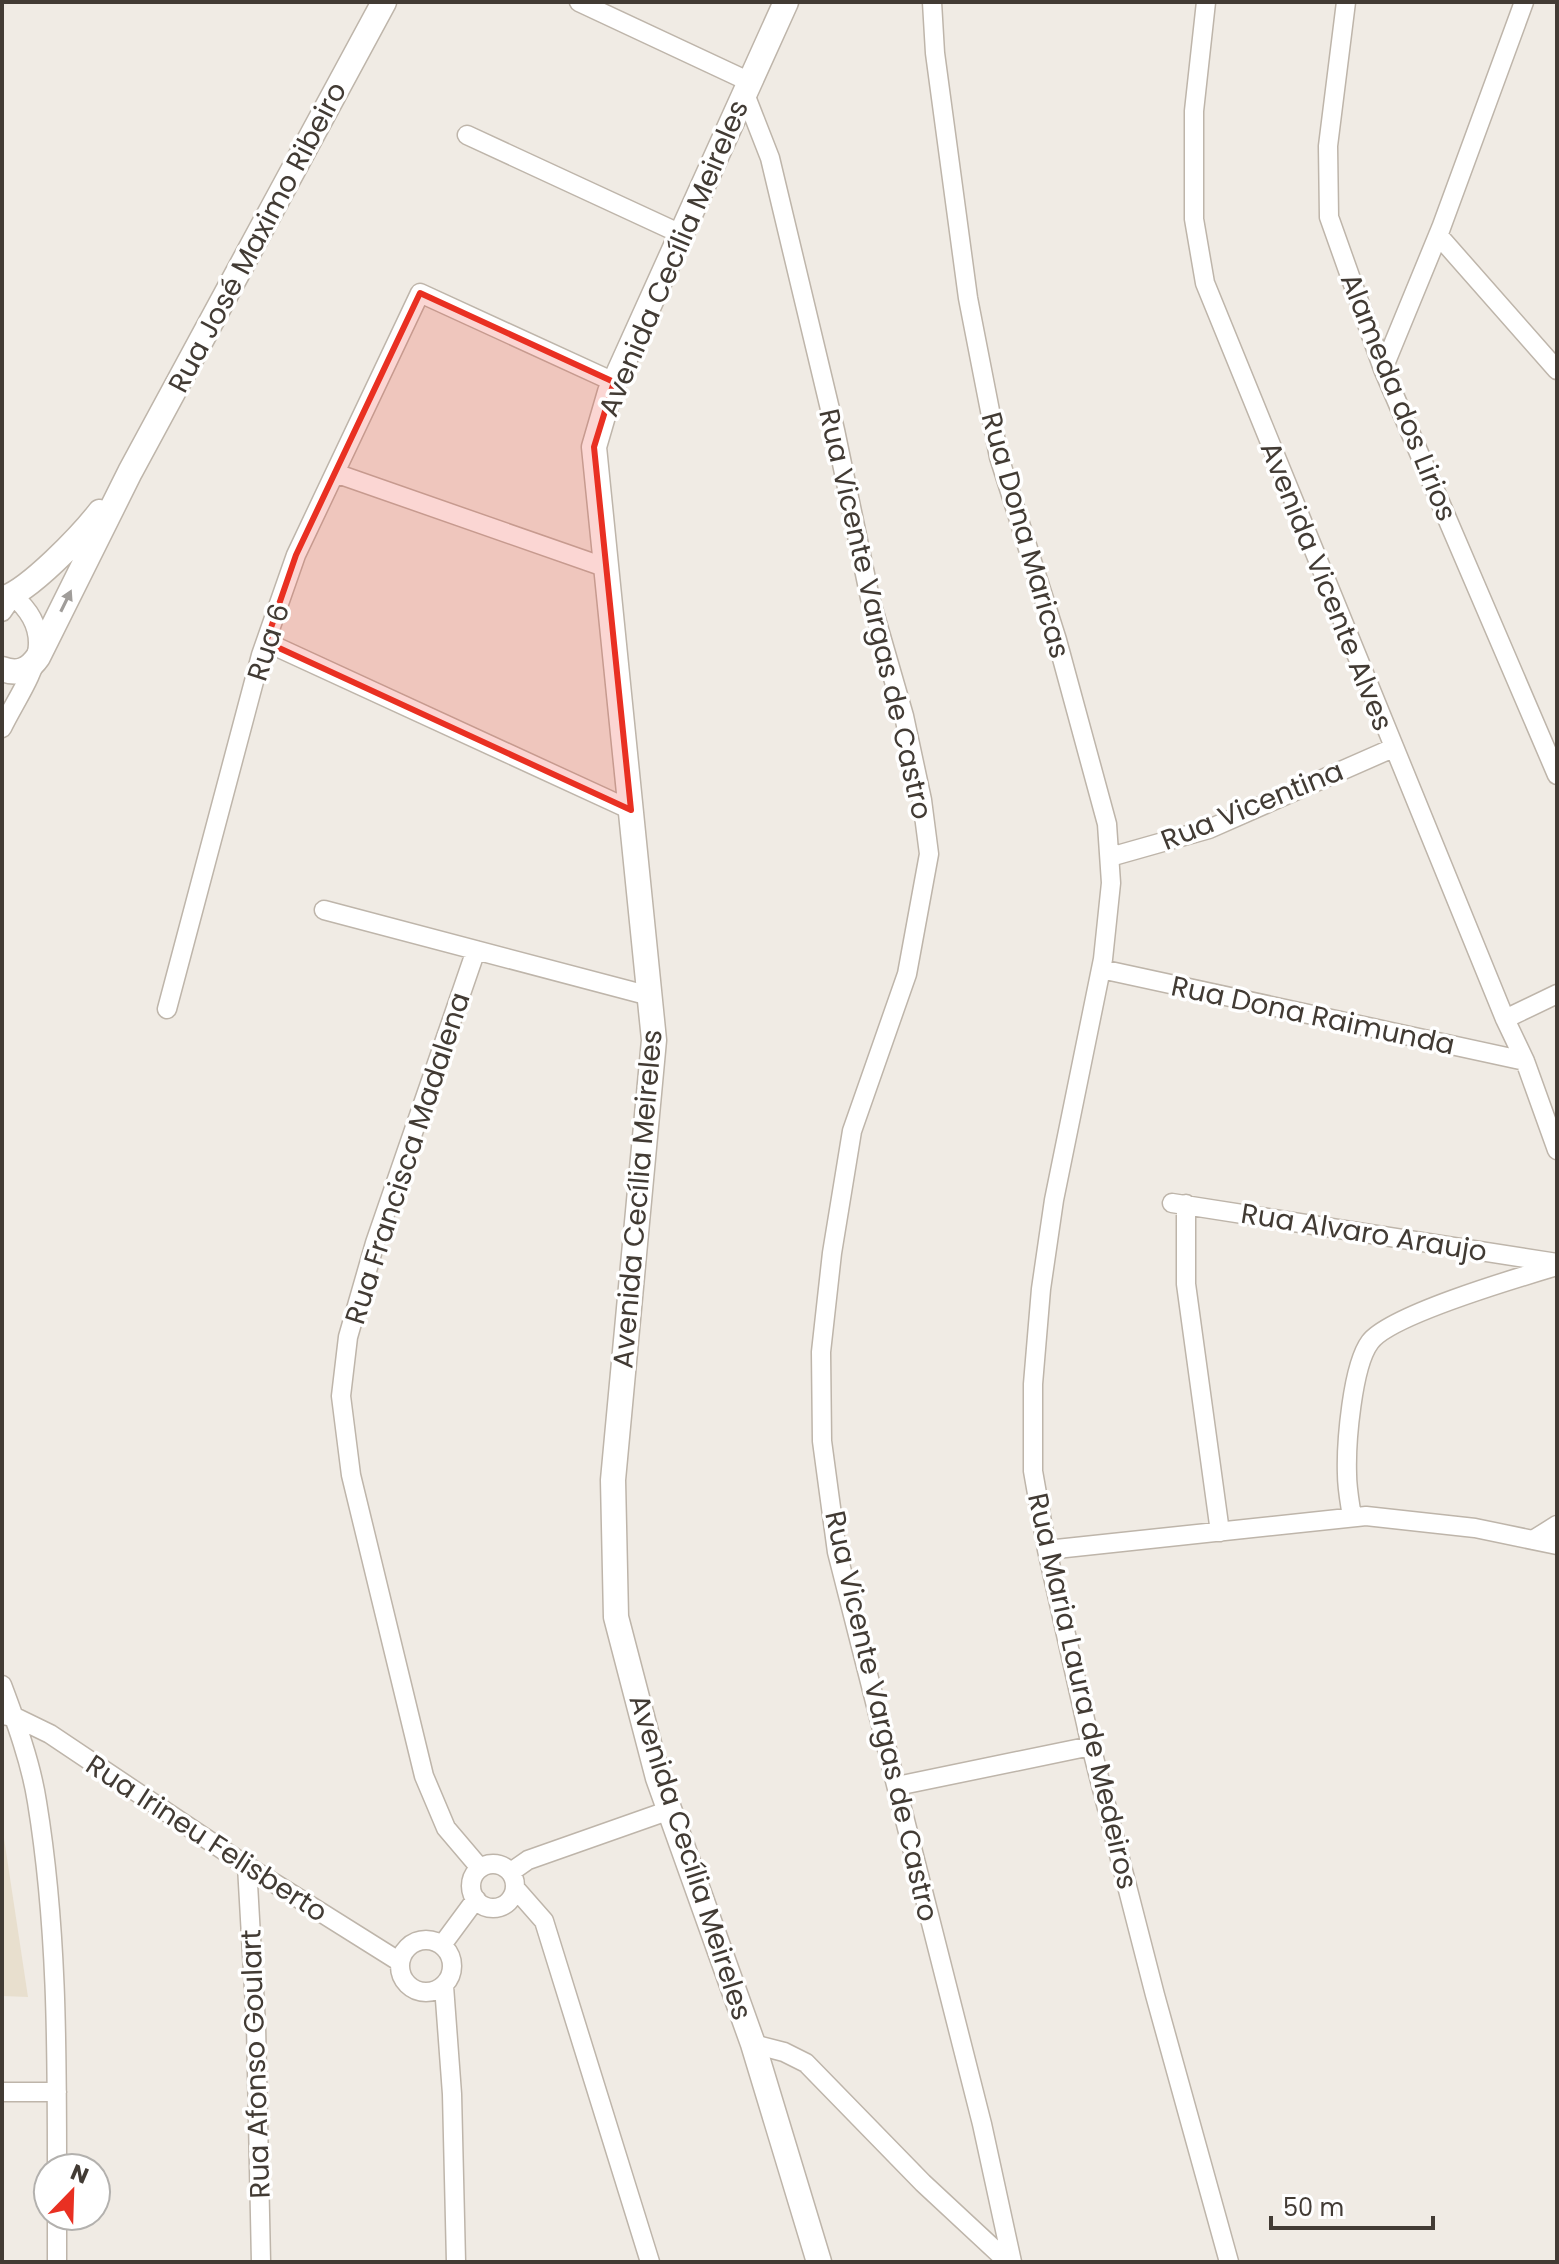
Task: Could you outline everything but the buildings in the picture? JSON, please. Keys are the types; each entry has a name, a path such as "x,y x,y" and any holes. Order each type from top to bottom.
{"street":[{"name":"Rua José Maximo Ribeiro","path":"38,657 130,472 384,2"},
{"path":"579,2 747,88"},
{"name":"Avenida Cecília Meireles","path":"786,2 614,382 594,447 654,1040 613,1480 616,1617 658,1778 753,2044 819,2262"},
{"name":"Rua Dona Maricas","path":"932,2 935,53 968,298 999,457 1057,640 1107,824 1111,883 1101,969"},
{"name":"Avenida Vicente Alves","path":"1206,2 1194,111 1194,219 1205,283 1393,748 1525,1061 1557,1150"},
{"name":"Alameda dos Lirios","path":"1346,2 1328,146 1329,217 1383,369 1557,775"},
{"path":"1383,369 1438,235 1524,2"},
{"name":"Rua Vicente Vargas de Castro","path":"747,88 770,158 835,430 870,598 904,716 922,800 929,854 907,974 852,1131 832,1253 821,1352 822,1441 837,1552 982,2124 1010,2262"},
{"path":"467,135 681,234"},
{"path":"1438,235 1557,370"},
{"name":"Rua 6","path":"167,1009 266,642 296,555 420,293 614,382"},
{"name":"Rua José Maximo Ribeiro","path":"6,602 89,526 130,472"},
{"path":"335,473 607,568"},
{"path":"2,728 38,657 36,625 29,609 6,602"},
{"path":"266,642 631,810"},
{"path":"2,669 18,672 30,669 38,657"},
{"name":"Rua Vicentina","path":"1110,857 1209,829 1393,748"},
{"path":"324,910 650,996"},
{"name":"Rua Francisca Madalena","path":"476,950 375,1243 348,1337 341,1396 351,1475 424,1776 446,1828 480,1868"},
{"name":"Rua Dona Raimunda","path":"1101,969 1525,1061"},
{"name":"Rua Maria Laura de Medeiros","path":"1101,969 1054,1200 1041,1289 1033,1384 1033,1471 1047,1550 1091,1746 1155,1995 1229,2262"},
{"path":"1505,1019 1557,994"},
{"name":"Rua Alvaro Araujo","path":"1220,1532 1186,1284 1179,1203 1557,1265"},
{"path":"1352,1517 1347,1474 1355,1374 1370,1341 1397,1323 1500,1283 1557,1265"},
{"path":"1047,1550 1366,1516 1475,1528 1557,1545"},
{"path":"1533,1540 1557,1525"},
{"path":"2,1685 8,1716 37,1799 52,1927 57,2013 57,2152"},
{"name":"Rua Irineu Felisberto","path":"8,1716 50,1734 247,1866 400,1962"},
{"path":"897,1786 1091,1746"},
{"path":"650,2262 544,1921 513,1880 496,1864 480,1868 471,1883 476,1899 482,1905 499,1907 513,1897 513,1880 528,1860 670,1810"},
{"name":"Rua Afonso Goulart","path":"247,1866 256,2025 261,2262"},
{"path":"442,1945 476,1899"},
{"path":"444,1986 427,1992 410,1987 400,1971 400,1962 408,1946 425,1940 442,1945 448,1952 452,1970 444,1986 452,2094 456,2262"},
{"path":"753,2044 784,2052 806,2063 923,2183 1010,2262"},
{"path":"2,2092 57,2092"},
{"path":"57,2232 57,2262"}],"highlighted area":[{"path":"420,293 614,382 594,447 631,810 266,642 296,555"}],"shaded area":[{"path":"2,1825 28,1997 2,1996"}]}
